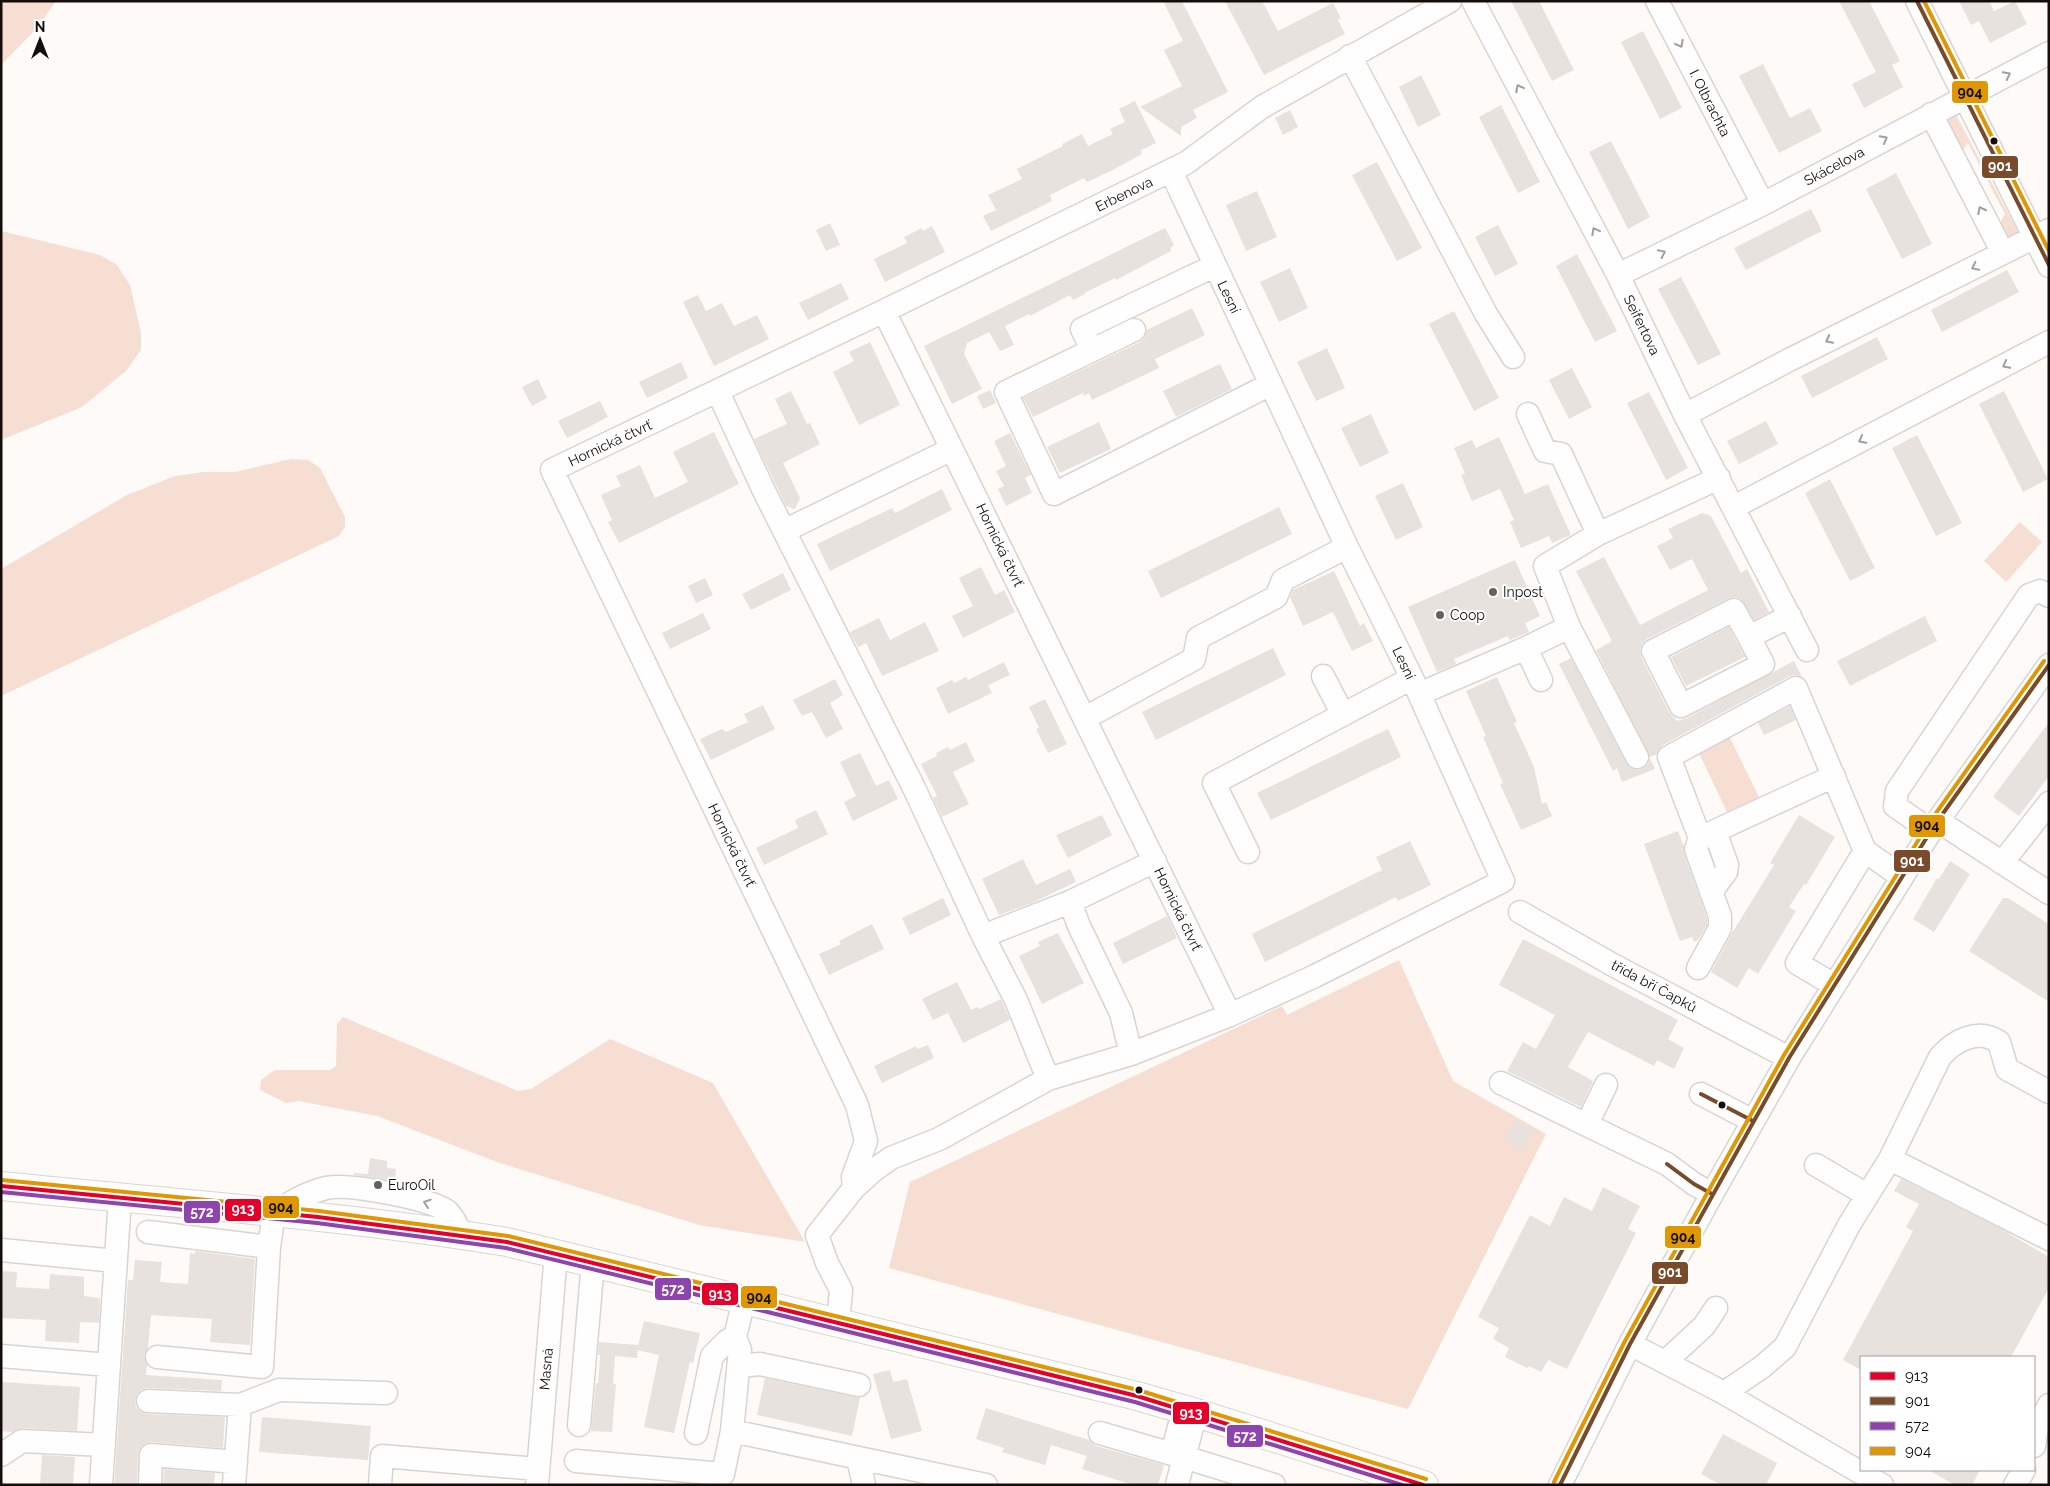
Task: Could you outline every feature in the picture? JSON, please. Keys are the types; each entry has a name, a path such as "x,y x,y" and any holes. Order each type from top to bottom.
{"main road":[{"path":"1,1186 461,1234 556,1252 1190,1411 1409,1483"}],"street":[{"name":"Erbenova","path":"884,311 1171,171 1191,160 1262,107 1450,1"},
{"name":"Seifertova","path":"1473,1 1618,274 1686,415 1807,650"},
{"name":"I. Olbrachta","path":"1657,1 1763,204"},
{"path":"1917,1 1991,148 2041,234 2049,266"},
{"name":"Skácelova","path":"1618,274 1763,204 1964,96 2049,53"},
{"path":"1350,56 1486,314 1513,358"},
{"path":"1931,114 2003,253"},
{"name":"Lesní","path":"1171,171 1347,547 1415,686 1503,881 1315,976 1230,1015"},
{"path":"1686,415 1789,360 2041,234"},
{"path":"1092,350 1082,329 1214,266"},
{"name":"Hornická čtvrť","path":"866,1141 857,1104 552,470 884,311 1230,1015"},
{"path":"1134,330 1006,392 1054,494 1271,384"},
{"path":"1734,507 2049,342"},
{"path":"718,392 784,531 914,788 983,936 1016,1000 1048,1079"},
{"path":"1528,414 1546,451 1561,454 1598,534"},
{"path":"784,531 952,449"},
{"path":"1637,757 1569,627 1545,566 1598,534 1719,478"},
{"path":"1085,718 1194,659 1198,638 1276,597 1283,580 1347,547"},
{"path":"2049,596 2040,591 2029,595 1897,791 1895,806 2002,863 2049,893"},
{"path":"1734,610 1749,637 1763,664 1681,706 1652,651 1734,610"},
{"path":"1749,637 1790,616"},
{"path":"1248,852 1214,783 1343,715 1415,686 1526,648 1569,627"},
{"path":"1526,648 1541,680"},
{"path":"1560,1485 1630,1344 1789,1058 1934,826 2049,666"},
{"path":"1323,676 1343,715"},
{"path":"1698,968 1720,928 1720,916 1711,892 1726,872 1727,865 1708,835 1669,757 1796,688 1865,851 1902,877"},
{"path":"1708,835 1834,776"},
{"path":"2002,863 2049,803"},
{"path":"1834,985 1798,963 1865,851"},
{"path":"983,936 1070,902 1155,862"},
{"path":"1070,902 1079,926 1121,1013 1131,1054"},
{"name":"třída bří Čapků","path":"1520,912 1613,965 1789,1058"},
{"path":"838,1323 841,1290 827,1263 816,1235 854,1188 874,1170 892,1158 939,1139 1048,1079 1131,1054 1230,1015"},
{"path":"1724,1393 1762,1367 1785,1347 1867,1195 1890,1159 1940,1057 1950,1045 1964,1038 1990,1036 1999,1042 2007,1069 2049,1092"},
{"path":"1501,1083 1667,1164 1694,1184 1712,1194"},
{"path":"1587,1124 1606,1085"},
{"path":"1701,1094 1753,1121"},
{"path":"854,1188 853,1177 866,1141 892,1158"},
{"path":"1890,1159 2049,1240"},
{"path":"1816,1165 1867,1195"},
{"path":"101,1485 120,1198"},
{"path":"157,1358 262,1367 269,1247 274,1213"},
{"path":"148,1232 269,1247"},
{"path":"1,1250 116,1261"},
{"name":"Masná","path":"537,1477 556,1252"},
{"path":"579,1425 593,1262"},
{"path":"576,1461 723,1474 732,1431 739,1366 740,1350 735,1337 744,1300"},
{"path":"1665,1362 1704,1326 1716,1308"},
{"path":"696,1433 712,1356 727,1340 735,1337"},
{"path":"1630,1344 1724,1393 1882,1485"},
{"path":"1,1356 109,1365"},
{"path":"739,1366 760,1364 859,1385"},
{"path":"148,1400 240,1405 279,1390 386,1393"},
{"path":"2035,1440 2037,1428 2049,1404"},
{"path":"234,1485 240,1405"},
{"path":"1100,1433 1172,1454 1190,1411"},
{"path":"1176,1485 1184,1457 1190,1411"},
{"path":"732,1431 986,1485"},
{"path":"1,1455 22,1441 104,1445"},
{"path":"150,1485 151,1455 236,1462"},
{"path":"380,1485 382,1456 537,1477"},
{"path":"1184,1457 1274,1485"},
{"path":"858,1458 864,1485"},
{"path":"2015,1485 2023,1471"}],"shaded area":[{"path":"1,1 56,1 38,27 1,65"},
{"path":"1955,113 2018,232 2012,242 1997,229 2005,214 1968,143 1959,156 1946,120"},
{"path":"1,231 100,255 117,265 130,285 141,333 141,350 126,371 82,407 1,440"},
{"path":"291,459 308,460 320,468 345,517 345,527 339,536 1,696 1,569 127,495 175,476 204,472 235,472"},
{"path":"2020,522 2042,542 2006,582 1984,561"},
{"path":"1729,736 1759,797 1727,812 1698,751"},
{"path":"1399,960 1453,1081 1546,1134 1408,1409 889,1268 910,1182 1282,1006 1287,1015"},
{"path":"343,1017 518,1091 531,1089 610,1039 713,1083 805,1242 699,1225 500,1163 377,1116 299,1101 286,1103 260,1090 261,1080 275,1070 330,1070 336,1066 337,1024"}],"building":[{"path":"1163,1 1182,1 1228,92 1193,110 1197,118 1181,127 1181,136 1140,107 1182,86 1164,50 1183,41"},
{"path":"1225,1 1262,1 1278,31 1333,3 1341,18 1338,20 1345,34 1264,75"},
{"path":"1511,1 1539,1 1574,70 1552,81"},
{"path":"1839,1 1869,1 1900,61 1892,65 1903,87 1864,108 1852,84 1876,72"},
{"path":"1959,1 1989,1 1994,11 2015,1 2027,24 1990,43 1979,21 1971,25"},
{"path":"1643,31 1682,108 1660,119 1621,42"},
{"path":"1763,64 1790,118 1810,108 1822,131 1779,153 1739,76"},
{"path":"1421,75 1441,115 1418,127 1399,87"},
{"path":"1135,101 1156,143 1141,150 1142,154 1111,171 1087,182 1084,178 1050,195 1052,201 991,231 983,216 996,210 988,195 1022,179 1017,169 1063,146 1062,144 1082,134 1088,146 1113,134 1110,129 1125,122 1119,109"},
{"path":"1501,105 1540,182 1518,193 1479,117"},
{"path":"1290,110 1298,127 1283,135 1275,118"},
{"path":"1611,141 1650,217 1628,229 1589,152"},
{"path":"1377,162 1422,248 1397,261 1352,175"},
{"path":"1896,173 1932,244 1902,259 1866,189"},
{"path":"1257,191 1277,237 1246,251 1226,205"},
{"path":"1811,209 1822,231 1746,270 1734,248"},
{"path":"830,223 840,245 826,251 816,230"},
{"path":"1498,225 1518,264 1495,276 1475,237"},
{"path":"932,226 945,252 885,282 874,259 907,243 904,237 922,228 923,231"},
{"path":"1165,228 1174,245 1170,248 1171,251 1073,300 1070,295 1030,316 1029,314 1005,326 1014,345 1000,351 989,332 967,343 964,354 982,389 952,404 924,346"},
{"path":"1577,254 1617,331 1595,342 1556,266"},
{"path":"1290,268 1308,308 1279,322 1260,282"},
{"path":"2007,270 2019,292 1942,332 1931,310"},
{"path":"1681,277 1721,354 1698,365 1658,289"},
{"path":"841,283 849,299 808,320 799,303"},
{"path":"698,295 706,311 722,303 734,326 757,315 769,339 714,366 683,302"},
{"path":"1192,308 1205,335 1155,359 1159,368 1092,400 1089,393 1084,396 1083,393 1033,417 1023,398 1140,342 1145,337 1147,330"},
{"path":"1454,311 1499,398 1474,411 1429,324"},
{"path":"1877,337 1888,359 1812,398 1801,376"},
{"path":"870,342 900,405 859,425 833,372 854,361 849,352"},
{"path":"1327,348 1345,388 1316,401 1297,362"},
{"path":"681,362 688,378 647,398 639,382"},
{"path":"1220,364 1232,389 1176,417 1163,391"},
{"path":"1572,368 1592,407 1569,419 1549,380"},
{"path":"538,379 547,398 532,406 522,387"},
{"path":"990,390 996,403 983,409 977,396"},
{"path":"791,391 807,424 810,423 820,444 783,463 800,498 795,509 786,506 754,439 787,424 775,399"},
{"path":"2004,391 2048,479 2023,492 1979,404"},
{"path":"1649,392 1688,468 1666,480 1627,403"},
{"path":"600,401 608,417 567,438 558,421"},
{"path":"1371,414 1389,453 1360,467 1341,428"},
{"path":"1766,421 1778,444 1739,464 1727,441"},
{"path":"1099,422 1111,449 1060,473 1047,447"},
{"path":"714,432 739,484 619,543 608,522 612,520 601,495 621,486 616,476 640,465 655,498 688,482 673,452"},
{"path":"1010,433 1031,475 1025,478 1032,493 1006,506 998,489 1004,486 996,471 1006,466 994,441"},
{"path":"1917,435 1962,523 1936,536 1892,448"},
{"path":"1499,437 1525,494 1548,484 1571,535 1552,543 1549,536 1521,548 1510,522 1514,520 1500,489 1472,501 1461,475 1465,473 1454,448 1472,440 1476,448"},
{"path":"1830,479 1875,568 1850,581 1805,493"},
{"path":"1403,483 1423,527 1396,540 1375,496"},
{"path":"942,489 952,510 830,571 817,544 892,508 895,513"},
{"path":"1279,507 1292,534 1161,598 1148,571"},
{"path":"1702,513 1711,516 1741,573 1747,569 1769,612 1754,620 1741,599 1729,598 1642,643 1641,657 1669,712 1677,721 1687,718 1794,661 1802,677 1790,676 1663,745 1657,754 1650,757 1596,650 1611,642 1611,639 1576,571 1604,557 1640,625 1708,590 1692,559 1670,570 1657,546 1673,538 1668,529"},
{"path":"1515,560 1540,616 1525,623 1529,632 1510,640 1508,636 1454,659 1456,664 1437,672 1408,607"},
{"path":"981,567 995,595 1004,590 1015,612 963,638 952,616 973,606 959,578"},
{"path":"1334,571 1360,626 1364,623 1373,641 1352,651 1333,612 1303,626 1290,597 1293,590"},
{"path":"783,573 791,590 751,610 742,594"},
{"path":"705,578 713,595 696,603 688,586"},
{"path":"703,613 711,629 670,649 662,633"},
{"path":"1925,616 1937,641 1850,686 1837,661"},
{"path":"879,618 890,640 925,622 939,651 882,676 866,643 858,647 850,632"},
{"path":"1729,627 1745,657 1686,686 1671,657"},
{"path":"1273,648 1286,675 1156,740 1142,712"},
{"path":"1571,658 1626,763 1630,768 1637,770 1648,764 1650,758 1655,769 1622,782 1617,768 1613,771 1559,664"},
{"path":"1004,662 1010,675 988,685 992,693 948,714 936,688 952,680 954,683 966,677 968,680"},
{"path":"1497,677 1517,722 1514,723 1534,767 1542,804 1546,802 1552,816 1521,830 1500,784 1503,783 1483,737 1486,736 1466,691"},
{"path":"835,679 843,695 830,703 843,729 826,738 812,712 802,716 793,700"},
{"path":"1045,699 1067,744 1048,753 1036,729 1039,728 1029,707"},
{"path":"763,705 775,729 711,760 700,739 722,729 726,732 748,722 744,714"},
{"path":"1790,706 1796,720 1764,735 1758,723"},
{"path":"2049,722 2049,776 2019,816 1993,797"},
{"path":"1388,729 1401,757 1271,820 1257,793"},
{"path":"966,742 975,761 953,772 969,804 942,817 933,798 937,796 921,764 937,756 936,753 948,747 950,750"},
{"path":"860,753 876,786 889,780 898,799 853,821 844,802 856,796 840,762"},
{"path":"816,810 828,834 764,865 756,848 798,828 795,820"},
{"path":"1102,815 1112,835 1068,858 1056,835"},
{"path":"1799,815 1835,837 1806,885 1804,884 1789,907 1796,911 1758,974 1749,968 1737,988 1711,972 1732,933 1774,865 1770,863"},
{"path":"1678,831 1707,918 1707,925 1698,940 1694,942 1692,937 1680,941 1644,844"},
{"path":"1410,841 1431,885 1398,901 1396,897 1265,962 1252,934 1382,870 1376,857"},
{"path":"1023,859 1036,885 1070,869 1076,882 1032,903 999,915 982,879"},
{"path":"1950,861 1970,874 1934,932 1913,919 1937,878 1939,879"},
{"path":"943,898 951,915 910,935 902,918"},
{"path":"2003,898 2008,898 2049,924 2049,1002 1969,951"},
{"path":"1167,916 1177,938 1123,964 1113,943"},
{"path":"872,924 884,949 829,975 819,954 841,944 839,941"},
{"path":"1058,933 1084,983 1042,1004 1019,956 1040,946 1038,942"},
{"path":"1523,939 1678,1020 1668,1039 1684,1048 1674,1069 1657,1060 1654,1066 1588,1032 1568,1067 1593,1081 1581,1107 1507,1071 1523,1042 1536,1049 1555,1015 1499,985"},
{"path":"957,982 971,1010 977,1007 979,1009 1001,999 1010,1020 963,1043 948,1013 933,1020 922,999"},
{"path":"928,1045 934,1058 882,1083 874,1066 916,1046 917,1049"},
{"path":"1516,1120 1534,1130 1522,1150 1505,1140"},
{"path":"370,1158 387,1161 387,1168 396,1169 395,1181 354,1175 354,1173 368,1174"},
{"path":"1901,1179 2001,1229 2049,1257 2049,1288 2012,1356 1860,1356 1860,1369 1843,1360 1913,1231 1906,1227 1919,1204 1894,1191"},
{"path":"1603,1187 1640,1206 1628,1229 1636,1233 1567,1369 1548,1360 1541,1372 1529,1366 1527,1368 1505,1357 1509,1348 1493,1339 1499,1328 1478,1317 1530,1215 1550,1226 1564,1197 1592,1211"},
{"path":"195,1251 255,1259 250,1345 210,1342 212,1319 151,1315 148,1348 144,1356 147,1365 146,1375 222,1380 221,1391 148,1388 142,1389 137,1394 135,1401 136,1407 141,1412 147,1414 225,1417 223,1448 146,1443 140,1448 138,1454 137,1485 114,1485 128,1280 133,1280 135,1260 162,1262 160,1282 188,1284 190,1253 195,1254"},
{"path":"1,1271 17,1272 16,1287 49,1289 50,1274 84,1277 84,1296 100,1298 99,1323 80,1322 79,1343 45,1341 46,1320 1,1318"},
{"path":"644,1321 700,1333 693,1363 690,1362 674,1433 644,1427 659,1355 637,1350"},
{"path":"599,1342 638,1345 637,1358 615,1356 613,1384 616,1384 612,1432 591,1431 596,1383 598,1383"},
{"path":"890,1370 893,1382 907,1379 922,1431 891,1439 873,1374"},
{"path":"765,1378 860,1398 852,1436 757,1415"},
{"path":"1,1382 80,1387 77,1431 23,1428 12,1432 1,1431"},
{"path":"986,1408 1089,1440 1096,1446 1164,1465 1158,1485 1133,1485 1082,1469 1087,1456 1051,1445 1045,1465 1002,1452 1004,1448 976,1439"},
{"path":"262,1417 371,1426 368,1460 259,1452"},
{"path":"1723,1434 1777,1463 1766,1485 1721,1485 1701,1474"},
{"path":"42,1455 75,1457 73,1485 40,1485"},
{"path":"164,1469 215,1473 214,1485 163,1485"},
{"path":"1930,1471 1979,1471 1972,1485 1955,1485"}],"transit line":[{"name":"901","path":"1917,1 2049,265"},
{"name":"904","path":"1924,1 2049,251"},
{"name":"904","path":"1554,1482 1625,1341 1784,1055 1929,823 2044,661"},
{"name":"901","path":"1560,1485 1630,1344 1789,1058 1934,826 2049,665"},
{"name":"901","path":"1701,1094 1753,1121"},
{"name":"901","path":"1667,1164 1694,1184 1712,1194"},
{"name":"904","path":"2,1180 319,1211 508,1236 1138,1390 1426,1479"},
{"name":"913","path":"1,1186 318,1217 507,1242 1137,1396 1423,1485"},
{"name":"572","path":"1,1192 317,1223 506,1248 1135,1402 1402,1485"}],"place":[{"name":"Inpost","path":"1493,592"},
{"name":"Coop","path":"1440,615"},
{"name":"EuroOil","path":"378,1185"}]}
